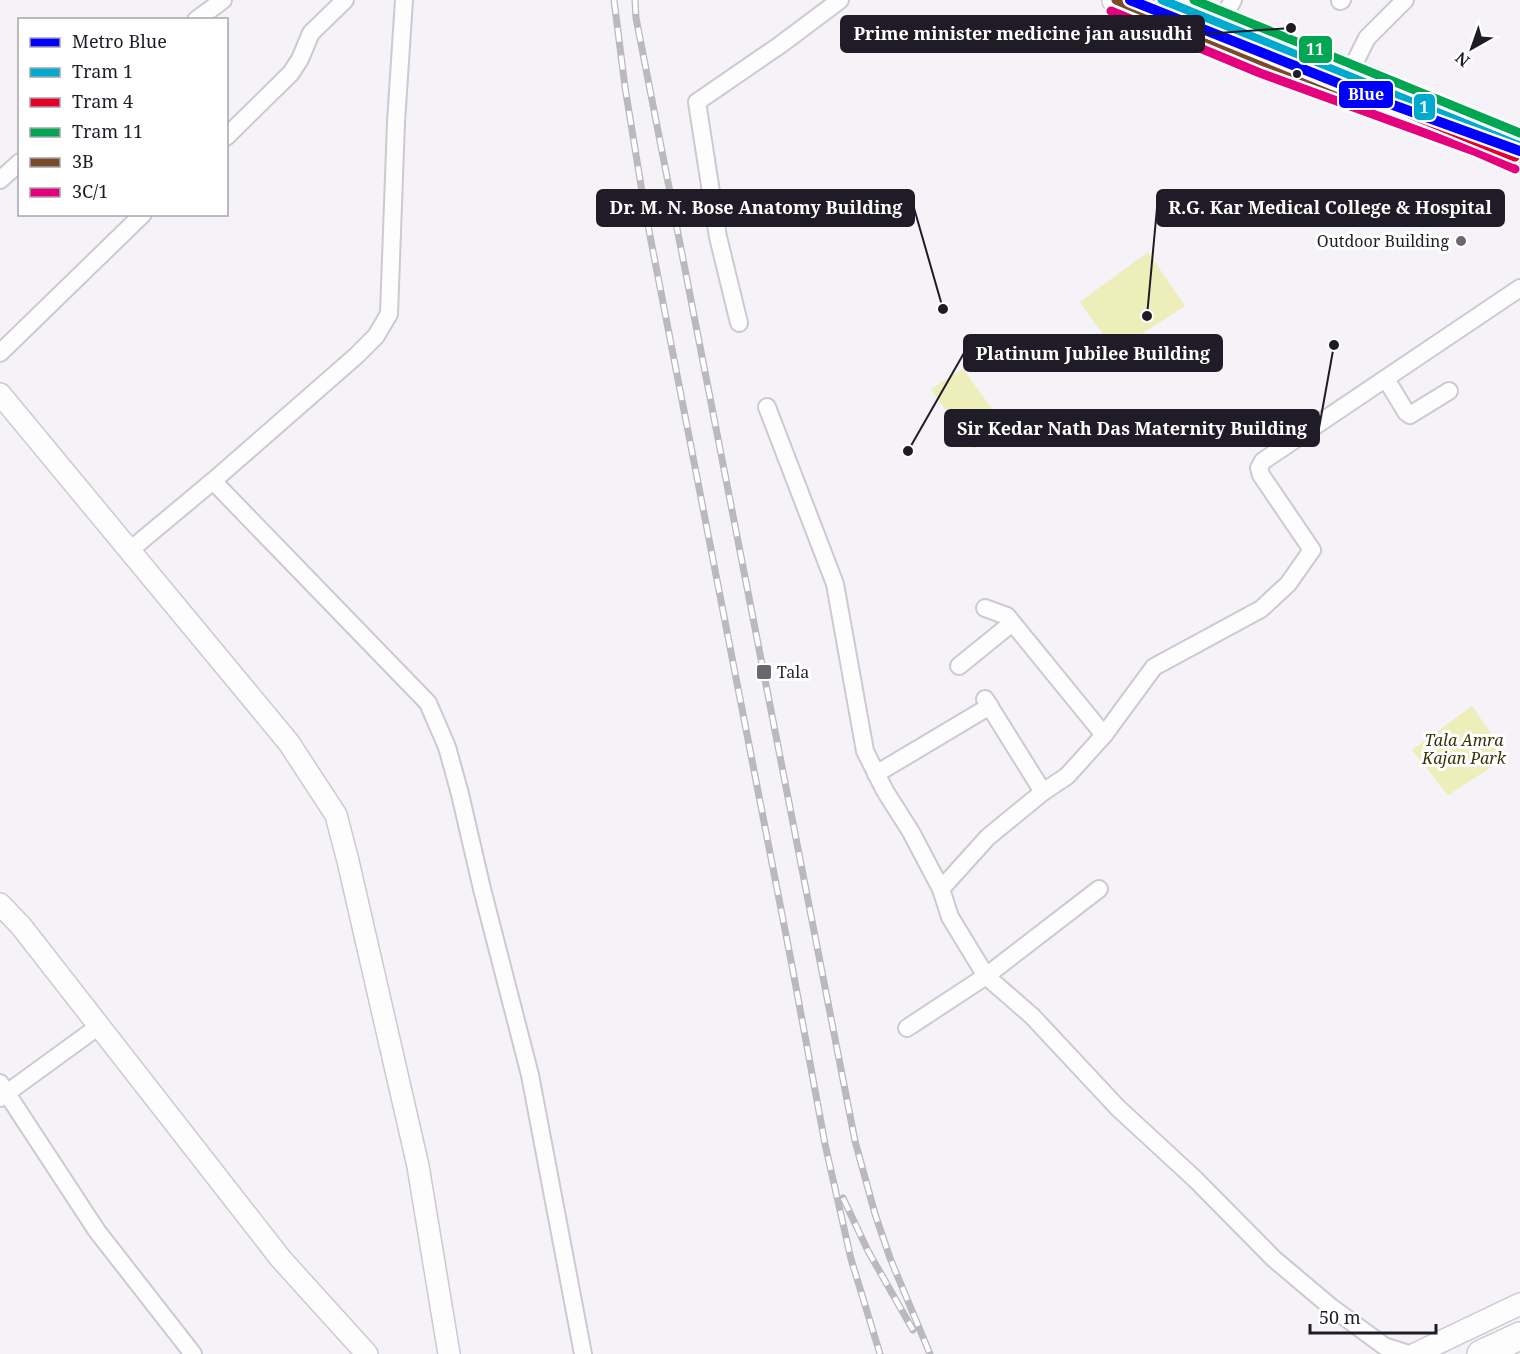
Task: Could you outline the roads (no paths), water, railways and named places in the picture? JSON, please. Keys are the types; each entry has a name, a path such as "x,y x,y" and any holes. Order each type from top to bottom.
{"main road":[{"path":"1116,0 1520,158"},
{"path":"1172,0 1228,10 1265,59 1350,72 1520,139"},
{"path":"1481,1354 1520,1336"}],"street":[{"path":"199,18 223,0"},
{"path":"228,135 291,73 311,33 345,0"},
{"path":"129,552 213,482 356,356 376,336 389,314 396,122 404,0"},
{"path":"739,323 716,224 697,102 840,0"},
{"path":"1350,72 1367,38 1405,0"},
{"path":"0,180 18,164"},
{"path":"0,353 141,216"},
{"path":"941,889 988,837 1043,792 1067,776 1104,735 1154,667 1261,609 1288,584 1312,550 1261,475 1259,468 1263,461 1520,288"},
{"path":"1386,379 1410,415 1449,391"},
{"path":"0,394 129,552 290,742 336,815 418,1166 449,1354"},
{"path":"766,407 835,584 865,751 941,889 950,917 986,976 1032,1016 1118,1108 1195,1179 1274,1259 1331,1307 1384,1346 1409,1354"},
{"path":"213,482 428,703 447,747 530,1076 583,1354"},
{"path":"985,608 1007,616 1104,735"},
{"path":"959,666 1012,622"},
{"path":"876,774 987,702 1043,792"},
{"path":"907,1028 986,976 1099,889"},
{"path":"0,904 21,926 281,1259 367,1354"},
{"path":"99,1026 2,1092 97,1231 193,1354"},
{"path":"1415,1354 1520,1304"}],"railway":[{"path":"614,0 625,87 645,210 825,1144 851,1259 880,1354"},
{"path":"635,0 636,18 855,1141 890,1258 930,1354"},
{"path":"843,1198 868,1251 913,1330"}],"metro line":[{"name":"Blue","path":"1130,0 1393,105 1520,151"}],"tram line":[{"name":"1","path":"1162,0 1520,146"},
{"name":"11","path":"1194,0 1520,133"},
{"name":"4","path":"1157,11 1515,157"}],"place":[{"name":"Prime minister medicine jan ausudhi","path":"1291,28"},
{"name":"Outdoor Building","path":"1461,241"},
{"name":"Dr. M. N. Bose Anatomy Building","path":"943,309"},
{"name":"R.G. Kar Medical College & Hospital","path":"1147,316"},
{"name":"Sir Kedar Nath Das Maternity Building","path":"1334,345"},
{"name":"Platinum Jubilee Building","path":"908,451"},
{"name":"Tala","path":"764,672"}],"park label":[{"name":"Tala Amra Kajan Park","path":"1464,749"}]}
